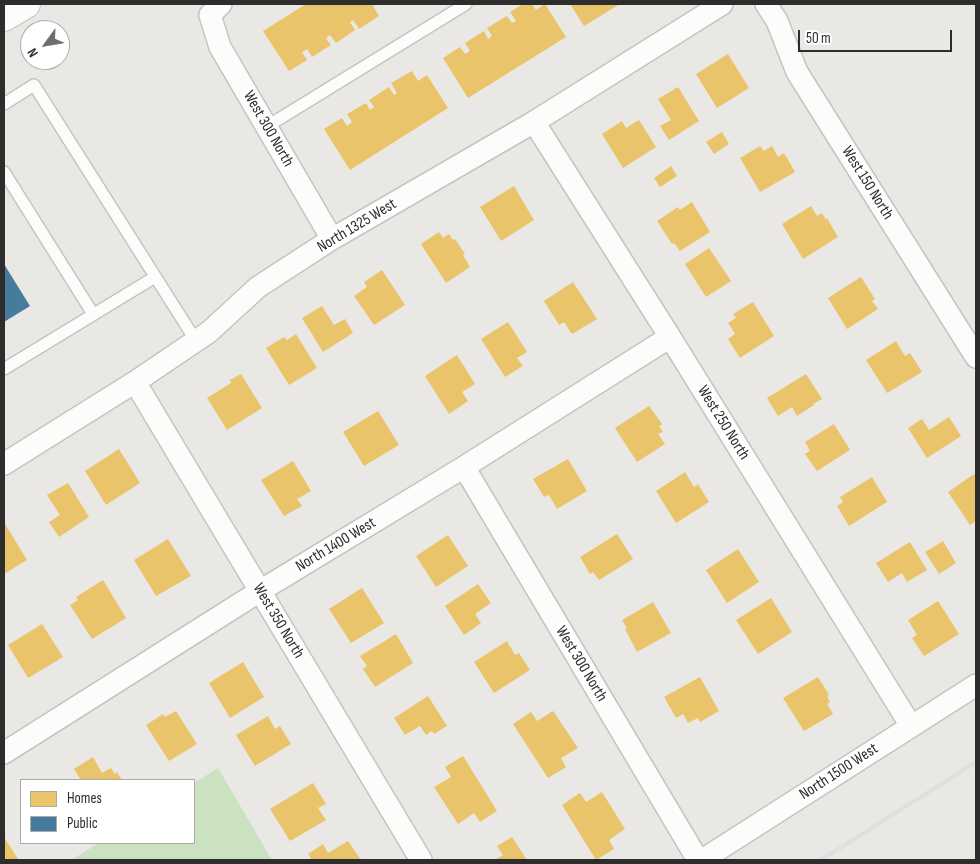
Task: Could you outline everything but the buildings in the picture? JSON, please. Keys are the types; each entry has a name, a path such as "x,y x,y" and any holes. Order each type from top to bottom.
{"street":[{"path":"4,18 26,4"},
{"name":"North 1325 West","path":"4,464 135,382 196,341 209,332 258,287 332,239 534,122 722,4"},
{"name":"West 150 North","path":"766,4 777,21 798,72 976,357"},
{"name":"West 300 North","path":"215,10 220,47 332,239"},
{"name":"West 250 North","path":"534,122 670,337 911,726"},
{"name":"North 1400 West","path":"4,753 260,591 464,467 670,337"},
{"name":"West 350 North","path":"135,382 420,860"},
{"name":"West 300 North","path":"464,467 700,860"},
{"name":"North 1500 West","path":"700,860 976,685"}],"lane":[{"path":"266,127 466,4"},
{"path":"4,104 34,85 196,341"},
{"path":"4,172 93,314"},
{"path":"4,370 155,277"}],"green space":[{"path":"218,768 272,860 71,860 97,844 195,844 195,782"}],"railway":[{"path":"821,860 976,762"}]}
